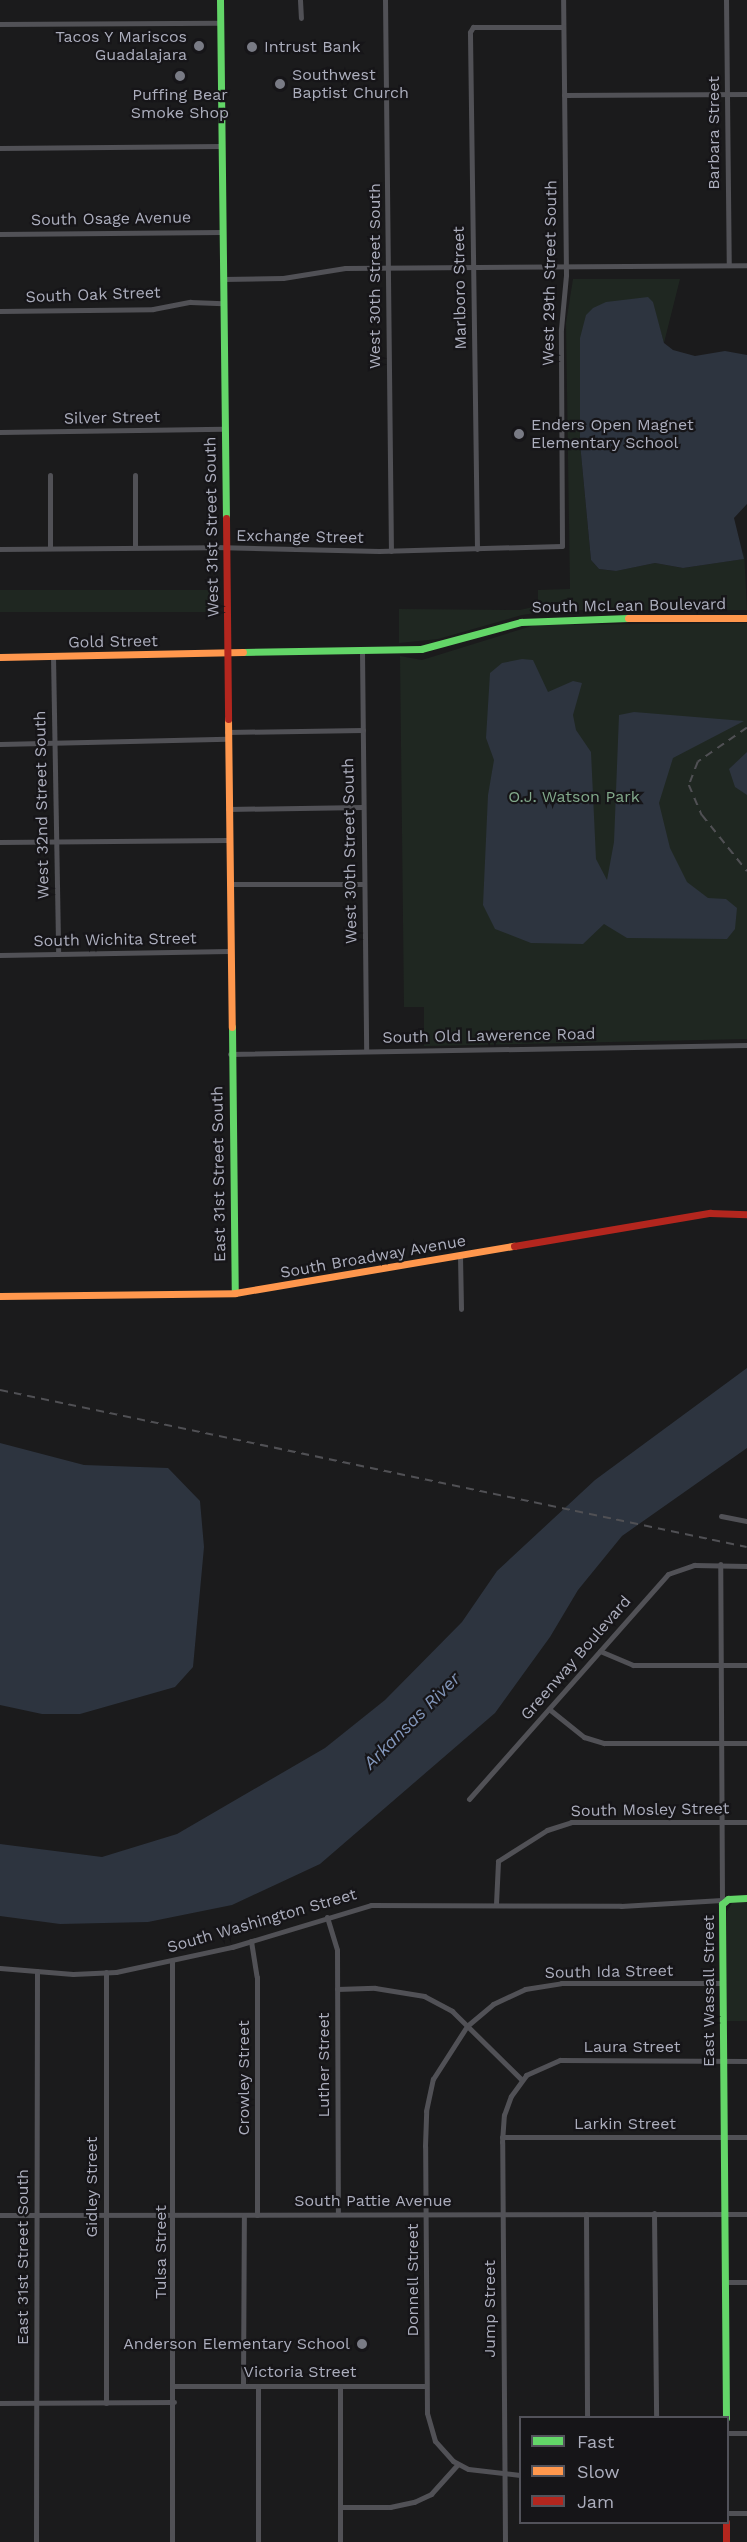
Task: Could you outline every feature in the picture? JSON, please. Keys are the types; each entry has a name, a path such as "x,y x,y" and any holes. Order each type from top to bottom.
{"street":[{"name":"West 31st Street South","path":"220,0 231,1054"},
{"path":"300,0 301,18"},
{"name":"West 30th Street South","path":"385,0 391,551"},
{"name":"West 29th Street South","path":"562,546 561,329 566,267 563,0"},
{"name":"Barbara Street","path":"726,0 729,266"},
{"path":"0,24 220,23"},
{"name":"Marlboro Street","path":"477,549 473,27 563,27"},
{"path":"564,94 747,94"},
{"path":"0,148 221,146"},
{"name":"South Osage Avenue","path":"0,234 222,232"},
{"path":"223,279 283,278 334,269 747,265"},
{"name":"South Oak Street","path":"0,311 153,309 186,303 223,303"},
{"name":"Silver Street","path":"0,432 224,429"},
{"path":"50,475 50,548"},
{"path":"135,475 135,547"},
{"name":"Exchange Street","path":"0,549 135,547 391,551 562,546"},
{"name":"South McLean Boulevard","path":"226,653 421,649 521,622 555,618 747,618"},
{"name":"West 30th Street South","path":"362,651 366,1051"},
{"name":"Gold Street","path":"0,657 226,653"},
{"name":"West 32nd Street South","path":"53,656 58,954"},
{"path":"0,744 363,730"},
{"path":"228,809 363,807"},
{"path":"0,842 228,840"},
{"path":"229,884 364,884"},
{"name":"South Wichita Street","path":"0,955 230,951"},
{"name":"South Old Lawerence Road","path":"231,1054 747,1045"},
{"name":"East 31st Street South","path":"231,1054 235,1293"},
{"name":"South Broadway Avenue","path":"0,1296 235,1293 710,1213 747,1214"},
{"path":"460,1256 461,1309"},
{"path":"721,1516 747,1521"},
{"name":"East Wassall Street","path":"720,1564 726,2416"},
{"name":"Greenway Boulevard","path":"469,1799 668,1574 694,1565 747,1566"},
{"path":"600,1651 633,1665 747,1665"},
{"path":"549,1709 584,1737 604,1743 747,1743"},
{"name":"South Mosley Street","path":"496,1904 498,1861 547,1830 571,1822 747,1822"},
{"name":"South Washington Street","path":"0,1968 106,1972 172,1962 371,1905 621,1906 747,1898"},
{"name":"Luther Street","path":"327,1917 337,1950 338,2214"},
{"name":"Crowley Street","path":"251,1941 258,1977 257,2215"},
{"name":"Tulsa Street","path":"172,1962 174,2215 172,2542"},
{"name":"East 31st Street South","path":"36,2542 37,1971"},
{"name":"Gidley Street","path":"106,1972 106,2403"},
{"name":"South Ida Street","path":"467,2026 500,2000 552,1983 722,1983"},
{"path":"337,1989 375,1988 424,1996 452,2011 521,2079"},
{"name":"Donnell Street","path":"458,2464 441,2449 432,2434 426,2386 426,2214 429,2092 449,2049 467,2026"},
{"name":"Laura Street","path":"521,2079 560,2060 747,2061"},
{"name":"Jump Street","path":"505,2542 502,2138 506,2108 521,2079"},
{"name":"Larkin Street","path":"502,2138 747,2137"},
{"path":"586,2214 587,2416"},
{"path":"654,2214 656,2416"},
{"name":"South Pattie Avenue","path":"0,2215 747,2214"},
{"path":"243,2386 244,2215"},
{"path":"724,2282 747,2282"},
{"name":"Victoria Street","path":"174,2386 426,2386"},
{"path":"258,2386 258,2542"},
{"path":"340,2386 340,2542"},
{"path":"0,2403 174,2402"},
{"path":"729,2433 747,2433"},
{"path":"340,2507 390,2507 414,2502 431,2494 458,2464 504,2475 519,2475"},
{"path":"729,2513 747,2513"},
{"path":"726,2524 726,2542"}],"green space":[{"path":"573,279 680,279 664,343 658,323 580,338 580,443 591,560 599,569 615,571 655,563 683,568 743,559 744,550 747,610 555,610 522,615 438,639 399,643 399,609 520,610 538,606 538,590 570,589 566,323"},
{"path":"0,590 212,590 212,612 0,612"},
{"name":"O.J. Watson Park","path":"747,623 747,1039 424,1046 424,1007 404,1007 400,656 422,660 535,625"},
{"path":"747,1902 747,2021 727,2021 727,1911 732,1903"}],"water":[{"path":"648,297 653,302 664,343 673,350 695,356 725,351 747,355 747,504 734,518 744,559 683,568 655,563 616,571 599,569 591,560 580,443 580,338 586,315 593,308 606,302"},
{"path":"522,659 533,660 548,692 573,681 582,683 573,715 576,730 591,752 596,859 607,880 614,842 619,715 634,712 744,721 673,758 659,803 670,848 687,882 708,898 726,899 737,908 735,929 727,939 627,938 604,924 583,944 531,943 495,929 483,905 488,795 494,760 486,738 490,673 502,663"},
{"path":"747,752 747,795 735,787 729,769"},
{"name":"Arkansas River","path":"747,1368 747,1448 622,1536 578,1590 550,1637 495,1713 320,1864 232,1905 148,1922 60,1924 0,1916 0,1844 102,1857 177,1834 325,1748 385,1700 462,1622 497,1571 595,1480"},
{"path":"0,1443 84,1465 168,1468 200,1501 204,1547 193,1667 175,1687 80,1714 42,1714 0,1705"}],"railway":[{"path":"747,728 698,762 689,785 702,815 747,871"},
{"path":"0,1390 747,1547"}],"traffic: fast":[{"path":"220,0 226,518"},
{"path":"243,652 421,649 521,622 628,618"},
{"path":"232,1027 235,1293"},
{"path":"726,2416 722,1904 728,1899 747,1898"}],"traffic: slow":[{"path":"628,618 747,618"},
{"path":"0,657 243,652"},
{"path":"228,719 232,1027"},
{"path":"0,1296 235,1293 514,1246"}],"traffic: jam":[{"path":"226,518 228,719"},
{"path":"514,1246 710,1213 747,1214"},
{"path":"726,2524 726,2542"}],"place":[{"name":"Tacos Y Mariscos Guadalajara","path":"199,46"},
{"name":"Intrust Bank","path":"252,47"},
{"name":"Puffing Bear Smoke Shop","path":"180,76"},
{"name":"Southwest Baptist Church","path":"280,84"},
{"name":"Enders Open Magnet Elementary School","path":"519,434"},
{"name":"Anderson Elementary School","path":"362,2344"}]}
